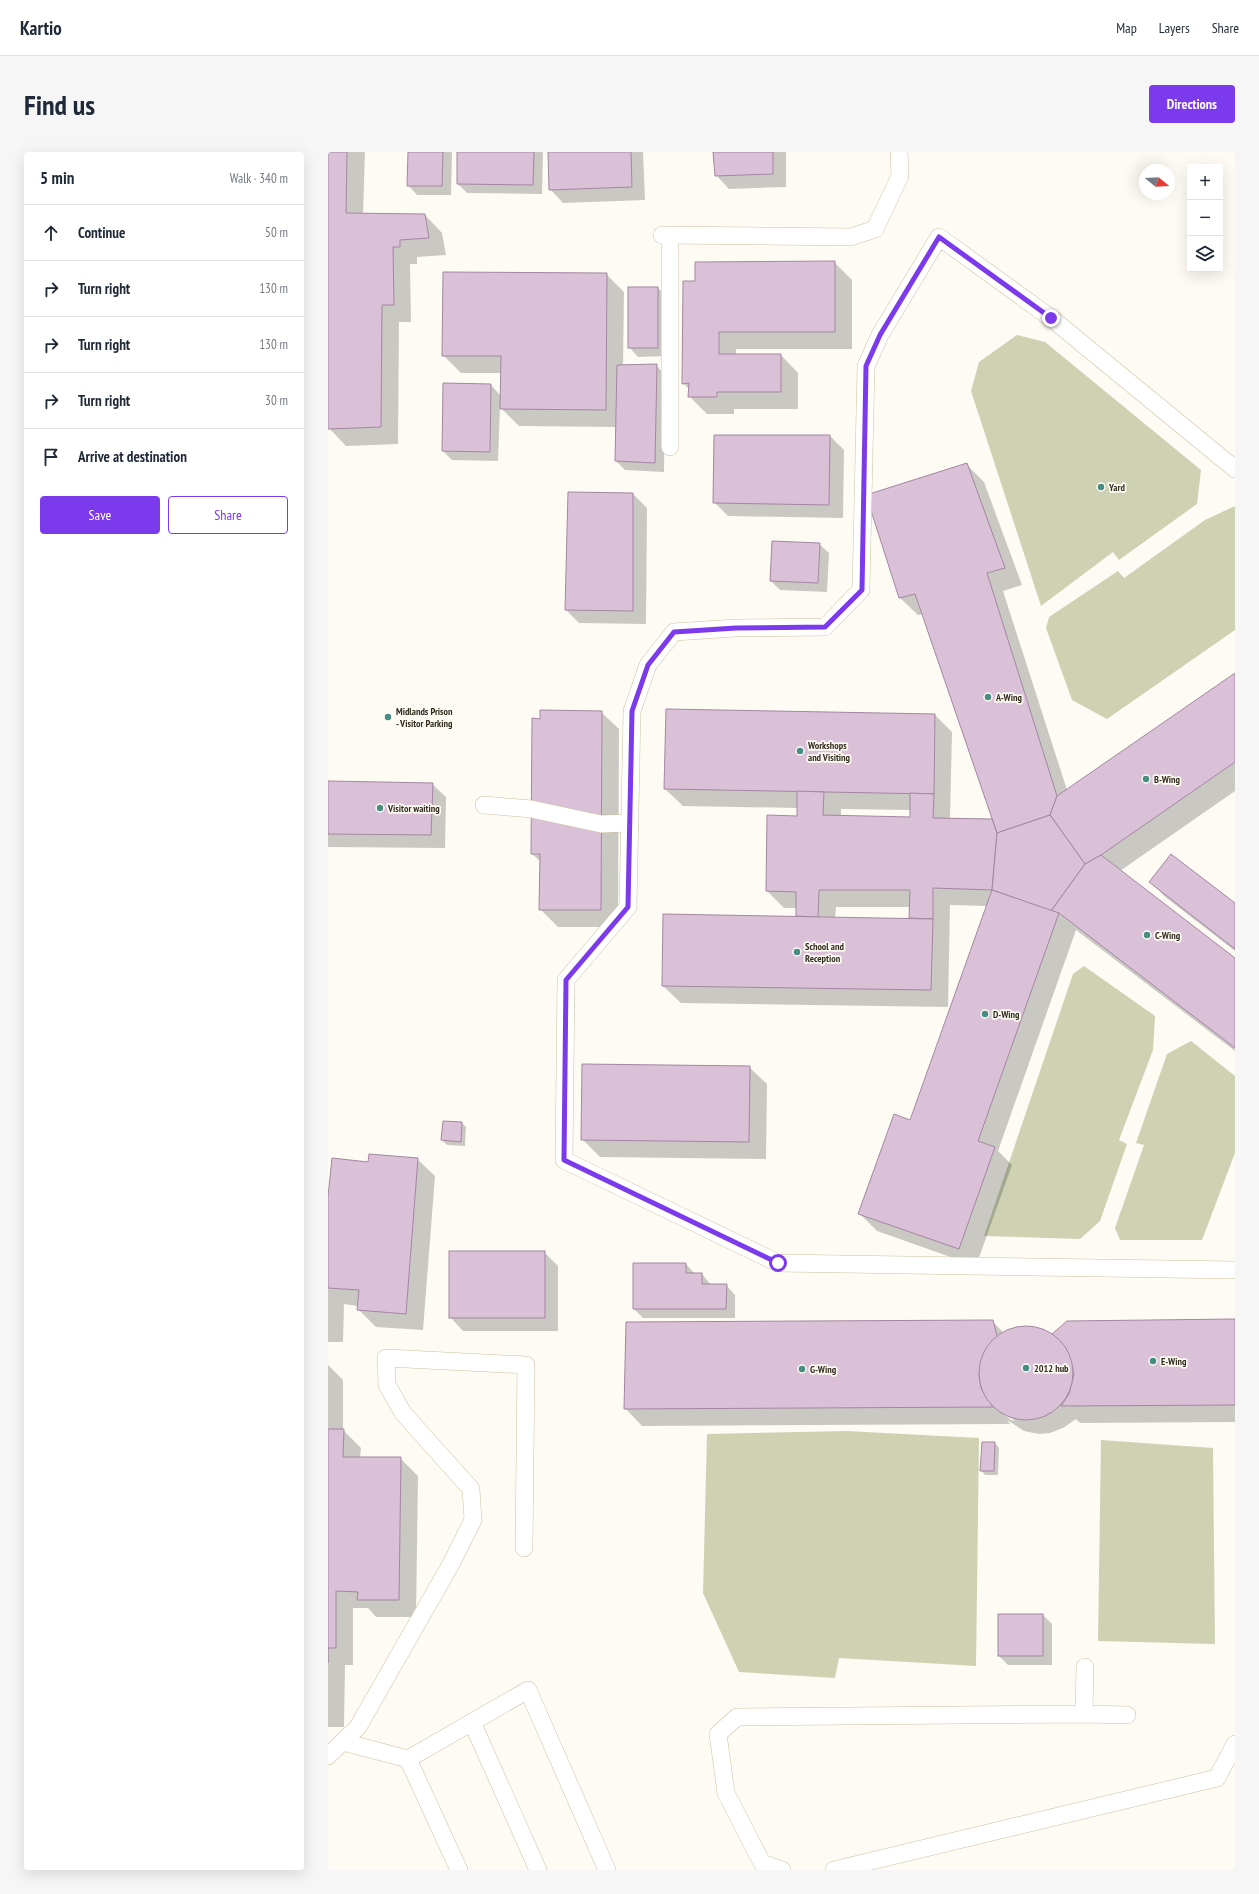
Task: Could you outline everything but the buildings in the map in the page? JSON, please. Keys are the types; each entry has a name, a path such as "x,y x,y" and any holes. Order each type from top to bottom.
{"lane":[{"path":"670,447 666,235 851,237 875,229 900,176 899,152"},
{"path":"1235,469 1051,318 939,237 880,335 866,366 862,590 825,627 736,628 674,632 648,665 632,711 628,907 566,980 564,1160 778,1263 1235,1270"},
{"path":"484,805 531,809 601,824 630,823"},
{"path":"328,1756 358,1727 451,1564 473,1520 471,1489 403,1413 387,1385 386,1358 526,1365 524,1548"},
{"path":"1084,1714 1085,1668"},
{"path":"343,1742 408,1759 528,1690 608,1870"},
{"path":"782,1870 762,1863 726,1793 718,1734 738,1717 1084,1714 1127,1715"},
{"path":"472,1722 538,1870"},
{"path":"834,1870 1217,1778 1235,1744"},
{"path":"408,1759 459,1870"}],"green space":[{"name":"Yard","path":"1017,335 1045,342 1201,470 1197,504 1119,560 1113,552 1041,606 971,391 979,362"},
{"path":"1235,506 1235,630 1107,719 1072,700 1046,628 1049,617 1118,571 1124,578 1205,520"},
{"path":"1084,966 1155,1016 1153,1050 1119,1140 1127,1144 1100,1221 1080,1239 984,1236 1073,974"},
{"path":"1191,1041 1235,1076 1235,1153 1202,1240 1120,1240 1115,1228 1144,1145 1136,1143 1167,1054"},
{"path":"847,1431 979,1438 976,1666 839,1658 835,1678 739,1672 703,1593 707,1434"},
{"path":"1101,1440 1213,1448 1215,1644 1098,1641"}],"place":[{"name":"Yard","path":"1101,487"},
{"name":"A-Wing","path":"988,697"},
{"name":"Midlands Prison - Visitor Parking","path":"388,717"},
{"name":"Workshops and Visiting","path":"800,751"},
{"name":"B-Wing","path":"1146,779"},
{"name":"Visitor waiting","path":"380,808"},
{"name":"C-Wing","path":"1147,935"},
{"name":"School and Reception","path":"797,952"},
{"name":"D-Wing","path":"985,1014"},
{"name":"E-Wing","path":"1153,1361"},
{"name":"2012 hub","path":"1026,1368"},
{"name":"G-Wing","path":"802,1369"}],"route":[{"path":"778,1263 564,1160 566,980 628,907 632,711 648,665 674,632 736,628 825,627 862,590 866,366 880,335 939,237 1051,318"}]}
